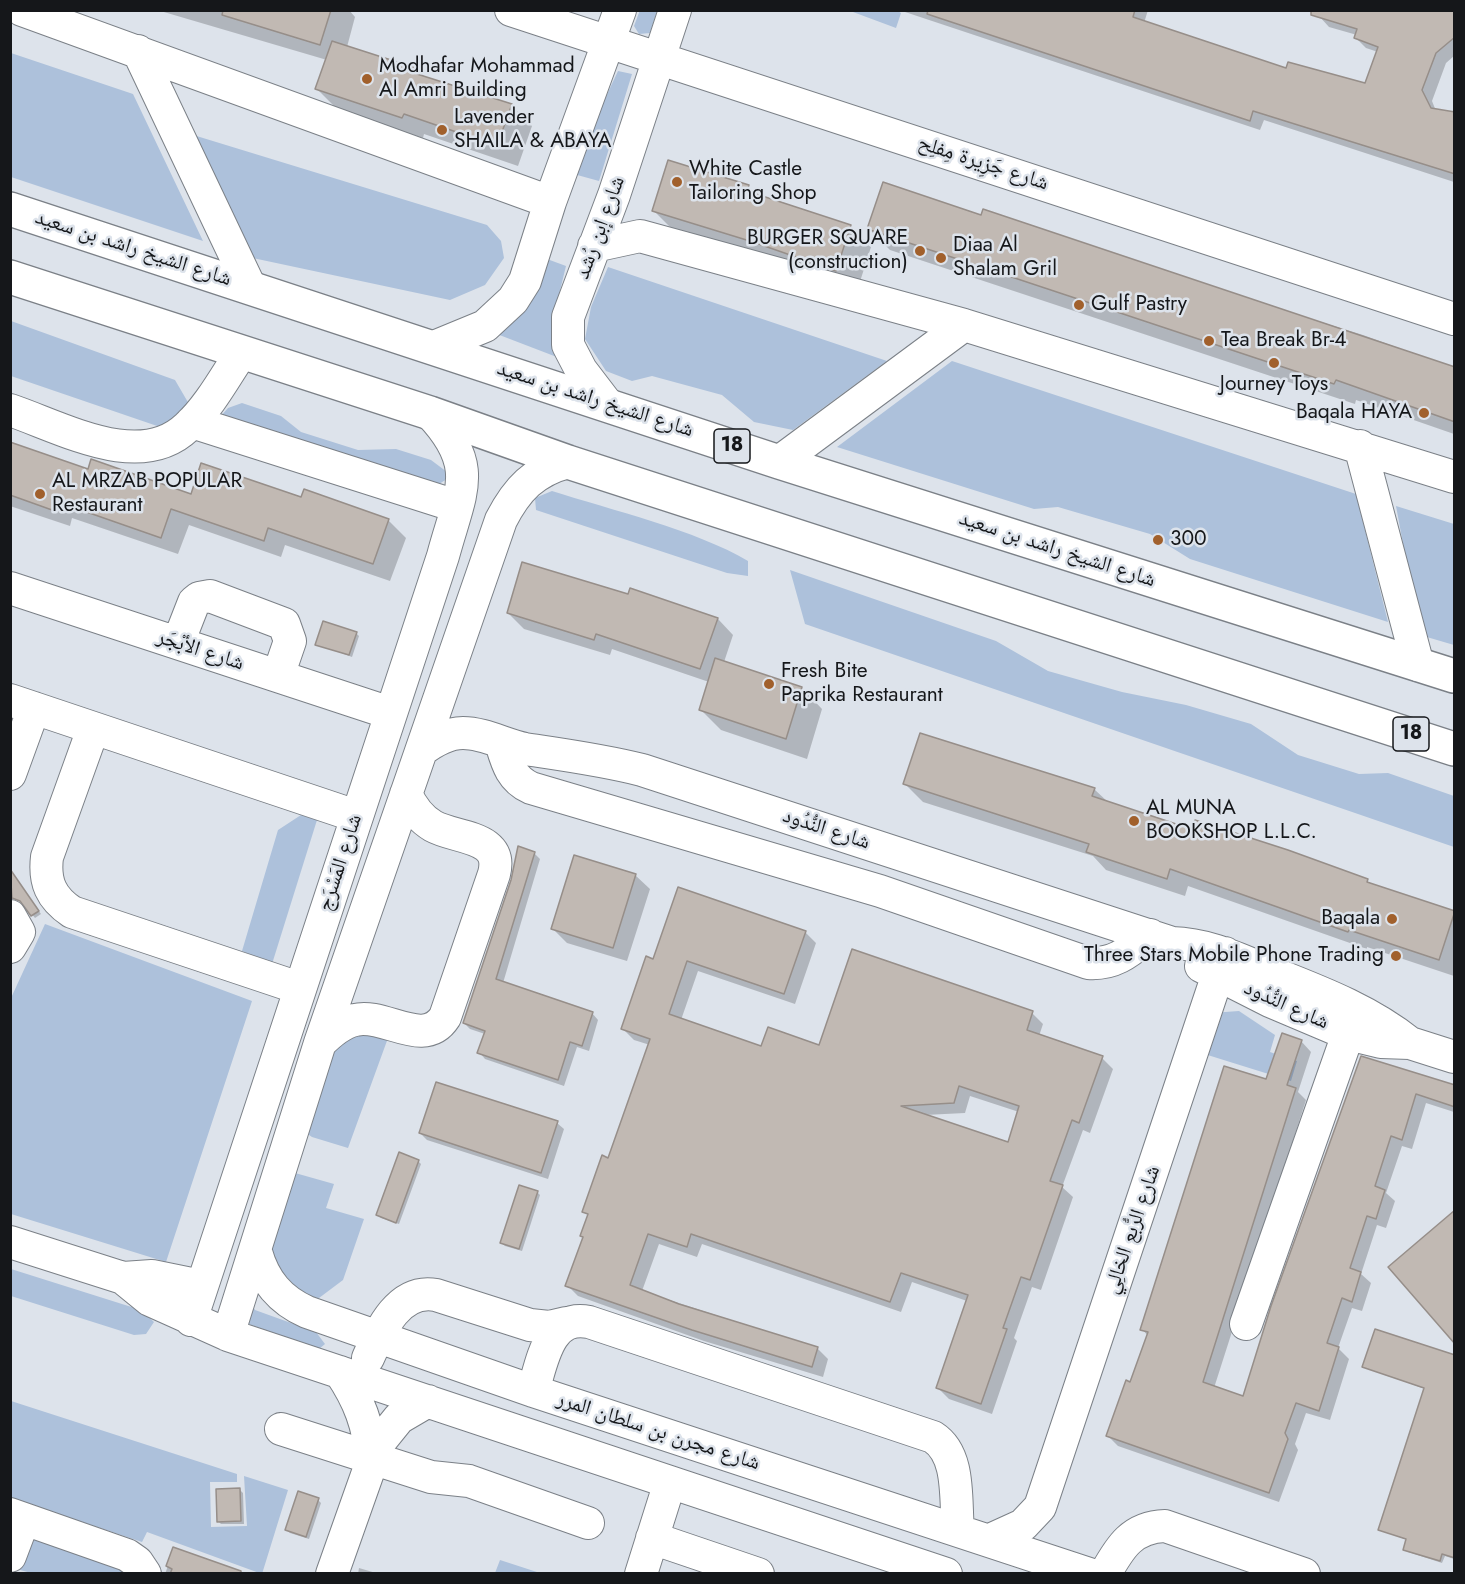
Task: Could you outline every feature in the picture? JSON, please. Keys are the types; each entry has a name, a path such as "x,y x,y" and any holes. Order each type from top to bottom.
{"main road":[{"name":"شارع الشيخ راشد بن سعيد","path":"10,209 779,462 1455,676"},
{"name":"18","path":"10,277 430,413 568,462 1455,749"},
{"path":"1406,732 1455,728"}],"street":[{"path":"22,10 550,202"},
{"path":"434,347 485,326 513,300 525,281 550,202 620,10"},
{"name":"شارع إبن رُشد","path":"607,404 581,370 568,345 568,317 614,195 675,10"},
{"name":"شارع جَزِيرة مِفلِح","path":"527,14 609,43 1455,319"},
{"path":"138,51 250,287"},
{"path":"614,195 640,236"},
{"path":"594,246 640,236 964,325 1455,477"},
{"path":"779,462 964,325"},
{"path":"10,410 113,446 129,448 161,444 176,437 192,422 241,353"},
{"name":"شارع المَسْرَج","path":"191,1320 264,1093 436,578 464,481 463,465 452,437 430,413"},
{"path":"192,422 456,506"},
{"path":"1360,446 1418,665"},
{"name":"شارع المَسْرَج","path":"228,1335 320,1043 476,591 512,500 536,475 568,462"},
{"path":"436,578 476,591"},
{"name":"شارع الأبْجَر","path":"10,588 390,713"},
{"path":"178,643 194,602 199,598 210,596 284,624 290,641 278,676"},
{"path":"444,686 455,713 489,739 510,770 522,784 531,788 880,891 1088,963 1112,962 1161,939"},
{"path":"10,774 22,704 356,816"},
{"path":"93,729 47,857 47,881 59,903 72,912 299,988"},
{"name":"شارع النُّدُود","path":"422,750 447,736 489,739 600,759 642,770 1161,939 1197,945 1270,1001 1348,1034 1381,1042 1410,1043 1455,1057"},
{"path":"320,1043 330,1033 355,1020 370,1018 421,1032 435,1028 445,1017 494,874 495,858 486,845 436,828 426,821 406,794"},
{"path":"10,916 15,920 19,932 10,947"},
{"name":"شارع النُّدُود","path":"1222,964 1352,1006 1388,1026 1410,1043"},
{"name":"شارع الرُّبع الخالِي","path":"990,1540 1023,1525 1040,1507 1222,964"},
{"path":"1246,1324 1348,1034"},
{"path":"264,1093 283,1089 297,1100 301,1108"},
{"name":"شارع مجرن بن سلطان المرر","path":"10,1242 123,1278 150,1300 228,1335 670,1482 881,1563 944,1573"},
{"name":"شارع مجرن بن سلطان المرر","path":"256,1251 273,1289 289,1303 376,1339 1076,1569"},
{"name":"شارع مجرن بن سلطان المرر","path":"123,1278 152,1276 201,1287"},
{"path":"371,1459 366,1422 351,1387 349,1375 399,1305 419,1294 436,1295 539,1327 589,1322 933,1437 946,1447 952,1462 958,1530"},
{"path":"533,1391 550,1340 566,1323"},
{"path":"332,1574 371,1459 387,1430 412,1408 428,1401"},
{"path":"281,1429 431,1477 469,1481 588,1523"},
{"path":"641,1574 670,1482"},
{"path":"1040,1507 1047,1538 1076,1569"},
{"path":"10,1556 17,1516 127,1555 137,1562 145,1574"},
{"path":"1105,1574 1127,1539 1146,1528 1165,1526 1304,1574"},
{"path":"652,1539 758,1574"}],"shaded area":[{"path":"640,10 657,11 650,33 639,34 634,26"},
{"path":"896,10 901,13 896,28 854,11"},
{"path":"11,53 133,94 203,241 11,177"},
{"path":"618,71 632,74 599,181 570,173"},
{"path":"190,134 487,225 501,241 504,258 485,285 450,300 248,257"},
{"path":"547,259 566,266 551,327 562,359 489,331"},
{"path":"608,267 887,361 793,430 754,422 722,395 652,376 632,381 606,371 585,339 591,307"},
{"path":"11,321 175,380 189,404 163,428 11,376"},
{"path":"952,361 1356,494 1388,622 1190,559 1150,534 1058,507 1034,509 837,447"},
{"path":"242,403 281,416 301,432 358,450 396,449 431,460 447,472 447,479 439,484 220,417 228,408"},
{"path":"552,491 679,530 704,540 748,561 748,576 727,573 536,510 535,498"},
{"path":"1396,506 1454,524 1454,645 1420,635"},
{"path":"790,570 996,641 1048,671 1122,692 1186,705 1251,724 1298,755 1359,774 1388,773 1454,796 1454,847 805,624"},
{"path":"301,815 317,820 272,964 242,951 278,830"},
{"path":"45,924 252,1001 166,1262 11,1214 11,998"},
{"path":"1239,1011 1275,1035 1270,1052 1297,1061 1291,1081 1198,1052 1211,1013"},
{"path":"332,1028 388,1038 348,1148 312,1137 302,1130"},
{"path":"288,1171 334,1184 326,1208 364,1219 343,1280 319,1298 281,1296 256,1268"},
{"path":"11,1269 141,1310 154,1322 146,1334 134,1335 11,1296"},
{"path":"251,1303 255,1310 316,1332 325,1344 319,1349 232,1318"},
{"path":"11,1401 237,1474 237,1482 210,1482 211,1527 247,1526 244,1476 288,1490 262,1574 147,1532 142,1542 11,1498"},
{"path":"28,1535 126,1568 129,1573 31,1573 13,1568"},
{"path":"500,1560 540,1573 495,1573"}],"building":[{"path":"223,10 331,10 320,45 222,15"},
{"path":"928,10 1135,10 1133,17 1286,68 1288,62 1365,83 1378,47 1354,38 1357,29 1311,15 1311,10 1455,10 1455,37 1436,53 1422,90 1431,108 1455,112 1455,174 1253,111 1250,121 927,14"},
{"path":"332,41 419,69 417,74 512,104 497,146 404,114 402,118 315,89"},
{"path":"668,160 749,185 747,191 851,225 836,271 753,242 652,211"},
{"path":"883,182 981,215 983,209 1455,367 1455,422 1336,380 1334,384 867,229"},
{"path":"10,442 88,469 91,459 191,494 201,463 301,497 304,489 389,519 373,564 268,528 264,541 171,509 161,538 55,501 52,510 10,495"},
{"path":"522,562 628,594 630,588 718,618 700,669 596,634 594,640 507,613"},
{"path":"323,621 357,632 349,655 315,645"},
{"path":"715,658 802,687 786,739 699,710"},
{"path":"920,733 1095,788 1092,796 1191,829 1195,820 1288,850 1368,879 1367,882 1455,911 1439,960 1349,930 1348,932 1170,869 1167,879 1086,852 1089,844 903,784"},
{"path":"518,846 535,852 496,979 593,1012 582,1046 570,1042 558,1080 477,1053 485,1031 463,1023 511,880"},
{"path":"574,855 636,874 613,948 551,929"},
{"path":"10,869 39,911 31,916 20,901 12,898"},
{"path":"678,887 806,931 784,994 687,961 669,1014 761,1046 768,1027 819,1045 852,949 1033,1011 1027,1030 1103,1056 1079,1123 1072,1120 1050,1181 1063,1185 1030,1280 1021,1277 1003,1328 1007,1329 981,1404 936,1388 968,1295 901,1273 890,1302 691,1234 687,1247 648,1234 630,1285 679,1304 818,1347 812,1367 692,1330 565,1286 583,1237 580,1236 588,1214 582,1212 602,1155 608,1158 650,1039 621,1029 646,956 653,959","holes":["959,1086 1019,1106 1008,1142 901,1106 954,1103"]},
{"path":"1282,1033 1302,1040 1287,1085 1296,1088 1203,1382 1243,1396 1271,1306 1361,1056 1455,1085 1455,1107 1416,1094 1402,1140 1391,1136 1375,1186 1385,1190 1376,1219 1367,1216 1350,1268 1361,1272 1352,1302 1342,1298 1327,1343 1339,1347 1319,1411 1296,1403 1285,1433 1288,1439 1269,1493 1106,1436 1126,1380 1130,1382 1148,1332 1140,1330 1224,1066 1266,1079"},
{"path":"436,1082 558,1121 541,1173 419,1133"},
{"path":"399,1152 419,1160 396,1223 376,1215"},
{"path":"519,1185 538,1191 519,1249 500,1243"},
{"path":"1455,1210 1455,1344 1388,1267"},
{"path":"1375,1329 1455,1355 1455,1558 1442,1554 1440,1561 1403,1550 1406,1539 1378,1530 1424,1388 1362,1367"},
{"path":"240,1488 241,1521 217,1522 216,1489"},
{"path":"298,1491 319,1498 306,1537 285,1530"},
{"path":"173,1547 241,1571 241,1574 170,1574 172,1569 166,1566"}],"place":[{"name":"Modhafar Mohammad Al Amri Building","path":"367,79"},
{"name":"Lavender SHAILA & ABAYA","path":"442,130"},
{"name":"White Castle Tailoring Shop","path":"677,182"},
{"name":"BURGER SQUARE (construction)","path":"920,251"},
{"name":"Diaa Al Shalam Gril","path":"941,258"},
{"name":"Gulf Pastry","path":"1079,305"},
{"name":"Tea Break Br-4","path":"1209,341"},
{"name":"Journey Toys","path":"1274,363"},
{"name":"Baqala HAYA","path":"1424,413"},
{"name":"AL MRZAB POPULAR Restaurant","path":"40,494"},
{"name":"300","path":"1158,540"},
{"name":"Fresh Bite Paprika Restaurant","path":"769,684"},
{"name":"AL MUNA BOOKSHOP L.L.C.","path":"1134,821"},
{"name":"Baqala","path":"1392,919"},
{"name":"Three Stars Mobile Phone Trading","path":"1396,956"}]}
